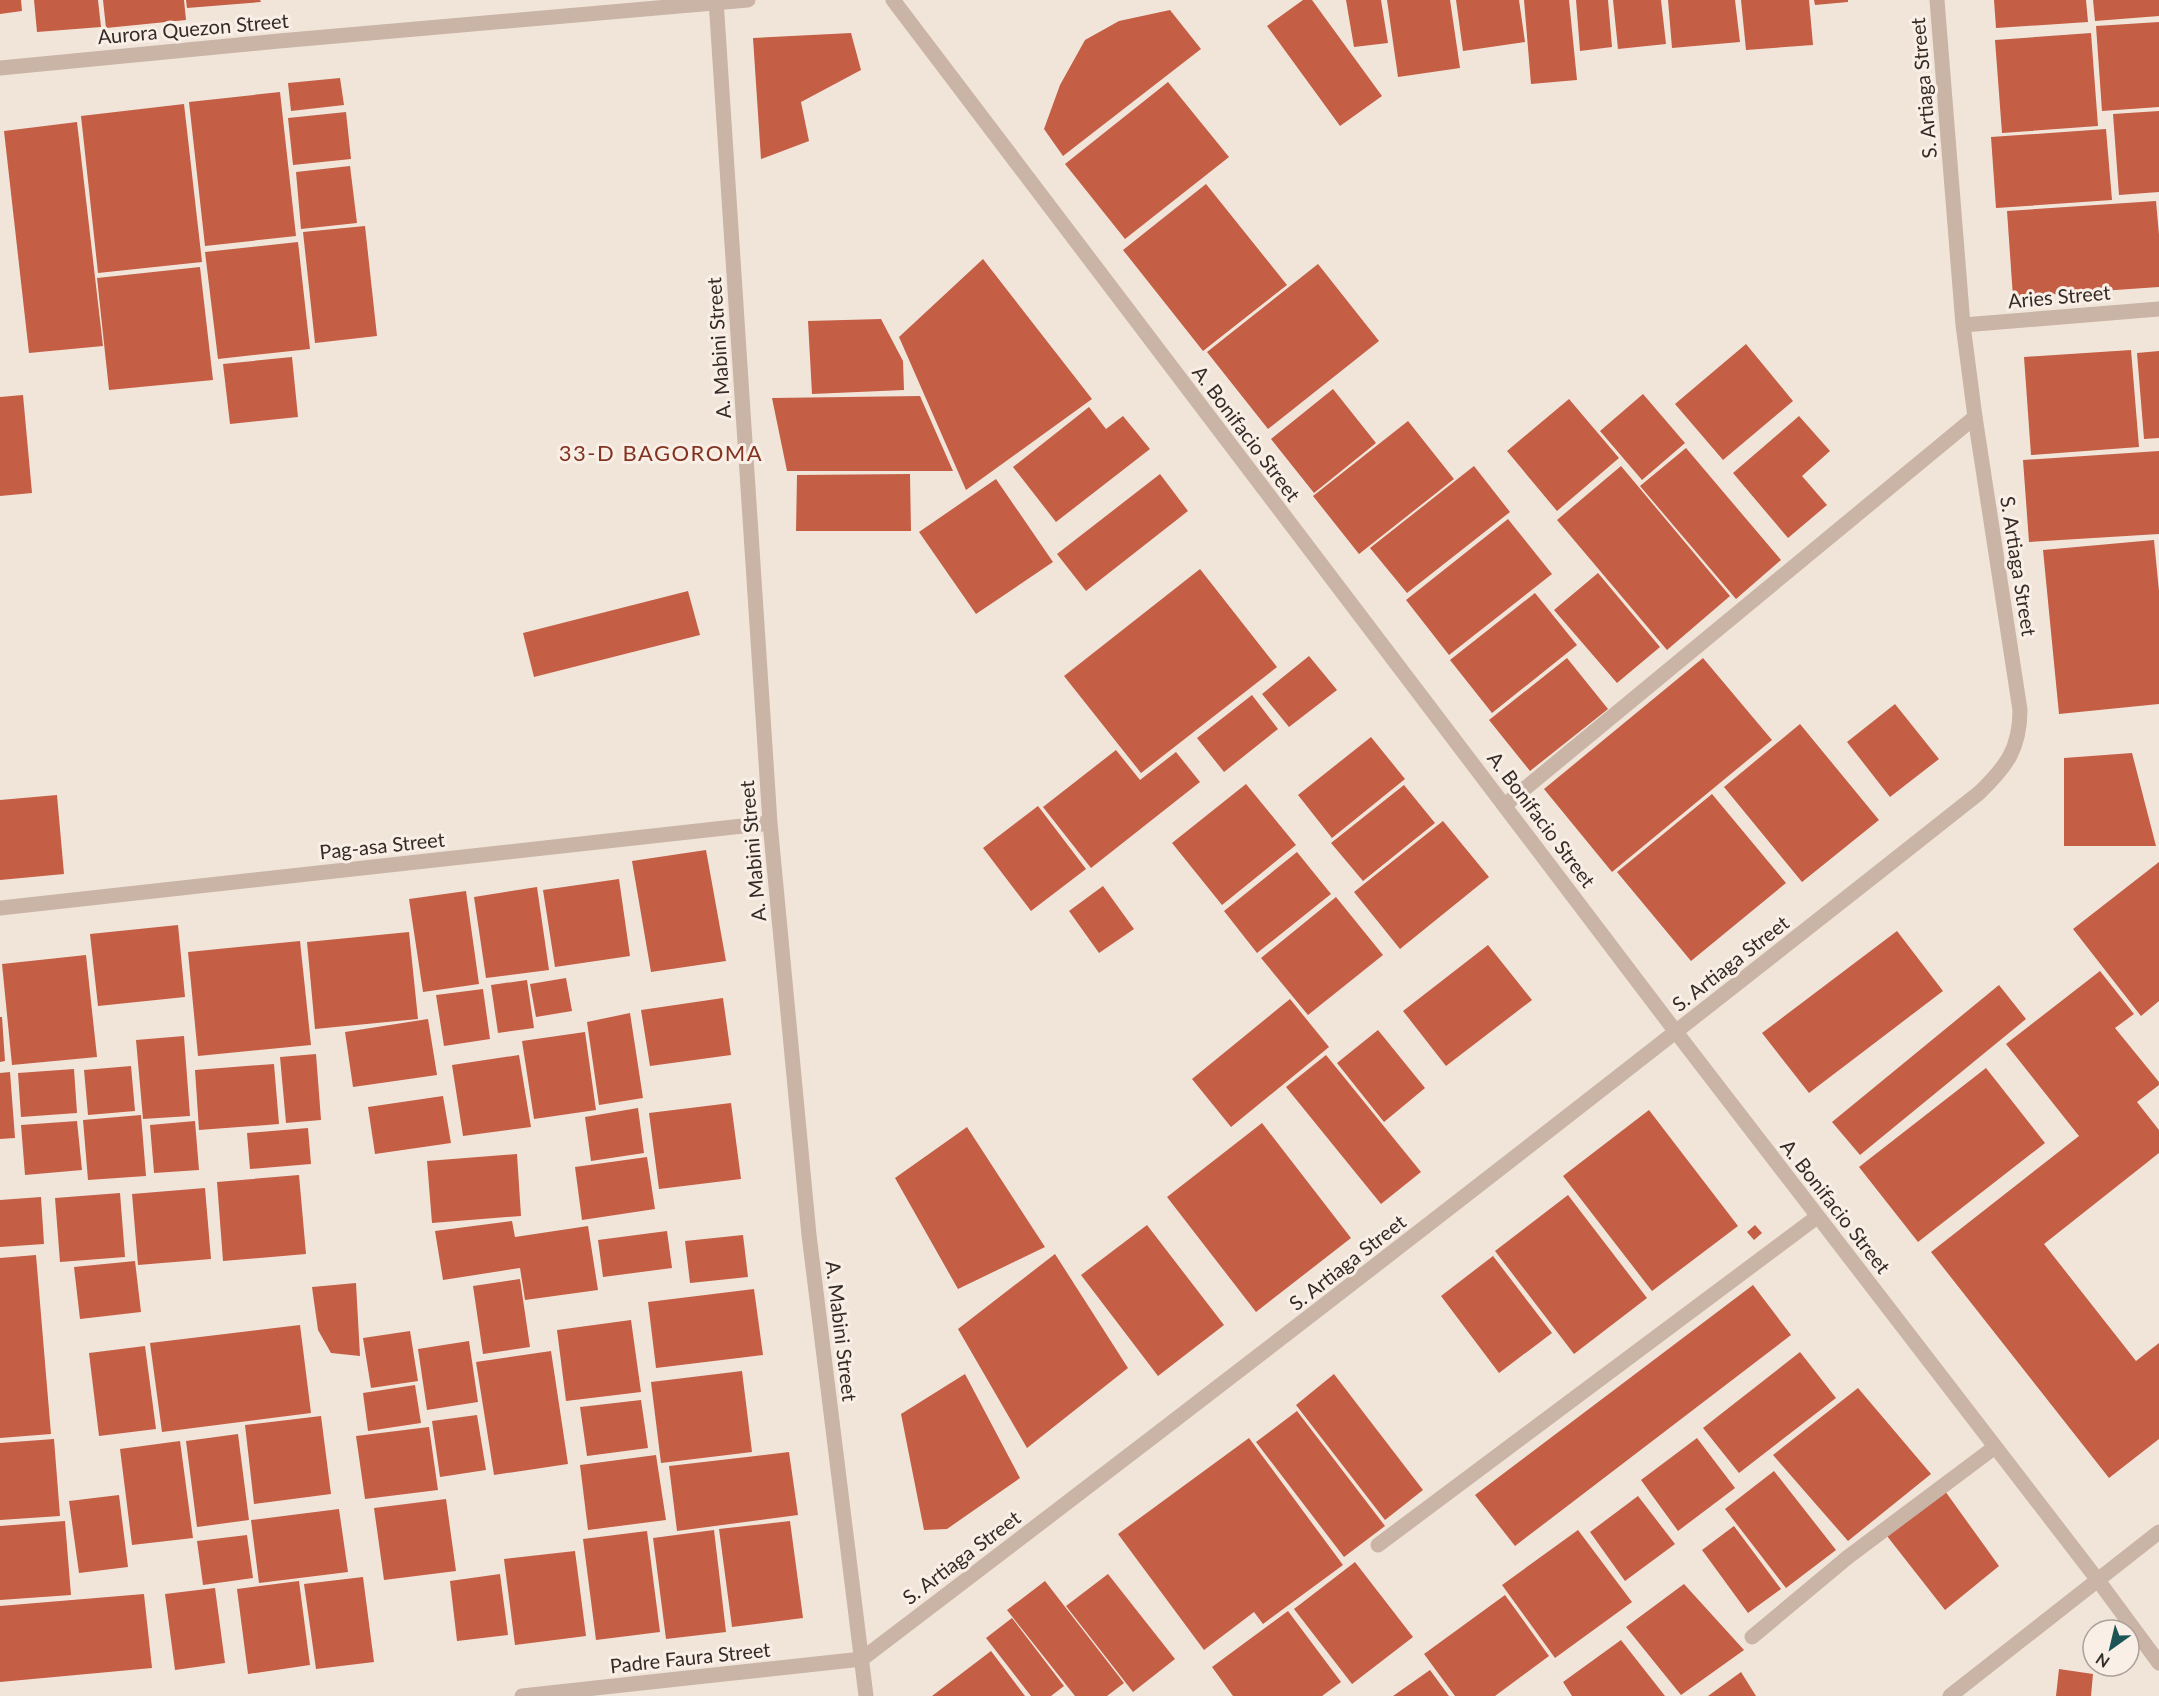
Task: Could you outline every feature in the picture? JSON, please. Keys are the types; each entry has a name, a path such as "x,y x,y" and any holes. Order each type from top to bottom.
{"street":[{"name":"Aurora Quezon Street","path":"0,68 748,0"},
{"name":"A. Bonifacio Street","path":"893,0 1817,1217 2097,1579 2159,1663"},
{"name":"S. Artiaga Street","path":"862,1659 1279,1341 1677,1032 1979,793 1996,776 2016,746 2020,728 2020,710 1963,325 1937,0"},
{"name":"A. Mabini Street","path":"716,2 770,823 809,1235 866,1696"},
{"name":"Aries Street","path":"1963,325 2159,309"},
{"path":"1505,805 1975,417"},
{"name":"Pag-asa Street","path":"0,908 770,823"},
{"path":"1378,1545 1817,1217"},
{"path":"1752,1637 1848,1557 1995,1447"},
{"path":"1950,1696 2159,1532"},
{"name":"Padre Faura Street","path":"522,1696 862,1659"}],"building":[{"path":"0,0 21,0 22,11 0,14"},
{"path":"34,0 98,0 101,27 37,32"},
{"path":"103,0 184,0 186,20 106,28"},
{"path":"186,0 260,0 261,2 187,8"},
{"path":"1303,0 1312,0 1382,96 1340,126 1267,26"},
{"path":"1346,0 1381,0 1388,43 1354,47"},
{"path":"1387,0 1450,0 1460,68 1398,77"},
{"path":"1456,0 1519,0 1525,42 1463,51"},
{"path":"1524,0 1569,0 1577,80 1531,84"},
{"path":"1576,0 1608,0 1612,47 1580,51"},
{"path":"1613,0 1661,0 1666,44 1618,49"},
{"path":"1668,0 1735,0 1740,42 1672,48"},
{"path":"1741,0 1809,0 1813,45 1746,50"},
{"path":"1814,0 1848,0 1848,2 1815,5"},
{"path":"1994,0 2086,0 2088,22 1996,28"},
{"path":"2093,0 2159,0 2159,16 2095,21"},
{"path":"1170,10 1201,49 1063,156 1044,129 1060,85 1085,40 1119,21"},
{"path":"2159,22 2159,107 2102,111 2096,26"},
{"path":"851,33 861,70 801,102 809,141 761,159 753,38"},
{"path":"2091,33 2098,126 2002,133 1995,40"},
{"path":"340,78 344,105 291,111 288,83"},
{"path":"1168,82 1229,157 1125,239 1065,164"},
{"path":"280,92 296,236 205,246 189,102"},
{"path":"184,104 202,262 98,273 81,116"},
{"path":"2159,111 2159,192 2119,195 2113,114"},
{"path":"346,112 351,159 293,165 288,118"},
{"path":"77,122 103,346 29,353 4,131"},
{"path":"2106,129 2112,200 1996,208 1991,137"},
{"path":"350,166 357,223 301,229 296,172"},
{"path":"1206,184 1287,285 1203,351 1123,250"},
{"path":"2156,201 2159,235 2159,287 2013,297 2007,211"},
{"path":"365,226 377,336 315,343 303,232"},
{"path":"298,242 310,349 218,359 205,252"},
{"path":"983,259 1092,399 966,490 899,337"},
{"path":"1318,264 1379,341 1268,429 1207,352"},
{"path":"200,267 213,380 109,390 97,278"},
{"path":"881,319 903,361 904,390 812,394 808,321"},
{"path":"1746,344 1793,401 1723,460 1675,404"},
{"path":"2131,350 2139,447 2031,455 2024,357"},
{"path":"2159,351 2159,438 2144,439 2137,353"},
{"path":"292,357 298,417 230,424 223,364"},
{"path":"1333,389 1376,443 1314,493 1271,439"},
{"path":"1643,394 1685,443 1642,480 1600,431"},
{"path":"23,395 32,493 0,496 0,397"},
{"path":"920,396 953,471 787,471 772,398"},
{"path":"1569,399 1619,458 1557,511 1507,451"},
{"path":"1089,407 1106,429 1123,416 1150,449 1056,522 1013,467"},
{"path":"1799,416 1830,451 1802,476 1827,505 1788,538 1733,473"},
{"path":"1408,421 1454,479 1359,554 1313,496"},
{"path":"1686,448 1781,560 1736,599 1640,486"},
{"path":"2159,451 2159,534 2029,542 2023,460"},
{"path":"1474,466 1510,512 1407,593 1370,548"},
{"path":"1621,466 1730,596 1667,650 1557,520"},
{"path":"910,474 911,531 796,531 797,475"},
{"path":"1160,474 1188,511 1086,591 1057,554"},
{"path":"996,479 1053,562 976,614 919,532"},
{"path":"1508,519 1552,574 1449,655 1406,600"},
{"path":"2154,540 2159,591 2159,704 2059,714 2043,550"},
{"path":"1200,569 1277,667 1141,773 1064,676"},
{"path":"1598,573 1660,647 1617,683 1554,610"},
{"path":"688,591 700,635 534,677 523,633"},
{"path":"1535,593 1577,645 1492,713 1450,660"},
{"path":"1309,656 1337,690 1289,727 1262,694"},
{"path":"1567,658 1608,709 1530,771 1489,720"},
{"path":"1703,658 1772,740 1612,872 1544,789"},
{"path":"1252,695 1278,729 1224,772 1197,738"},
{"path":"1895,704 1939,759 1890,797 1847,742"},
{"path":"1800,724 1879,820 1802,882 1724,787"},
{"path":"1371,737 1405,779 1332,838 1298,795"},
{"path":"1116,750 1140,780 1176,752 1200,782 1091,868 1043,807"},
{"path":"2132,753 2156,846 2064,846 2064,758"},
{"path":"1246,784 1296,845 1222,905 1172,843"},
{"path":"1404,785 1435,823 1363,881 1331,843"},
{"path":"1712,794 1786,883 1691,961 1617,872"},
{"path":"57,795 64,874 0,880 0,800"},
{"path":"1038,806 1086,869 1031,911 983,848"},
{"path":"1443,821 1489,877 1400,949 1354,892"},
{"path":"706,850 726,961 651,972 632,861"},
{"path":"1297,852 1331,894 1257,953 1224,911"},
{"path":"2159,862 2159,1001 2141,1016 2073,929"},
{"path":"619,879 630,956 555,967 543,890"},
{"path":"1103,886 1134,929 1099,953 1069,911"},
{"path":"537,887 549,970 486,978 474,897"},
{"path":"466,891 479,984 423,992 409,899"},
{"path":"1336,897 1383,955 1308,1015 1261,958"},
{"path":"178,925 185,997 98,1006 90,934"},
{"path":"1897,931 1943,991 1809,1093 1762,1033"},
{"path":"409,932 418,1019 315,1029 307,942"},
{"path":"300,941 311,1045 198,1056 188,952"},
{"path":"1488,945 1532,1000 1446,1066 1403,1011"},
{"path":"86,955 97,1057 12,1065 2,964"},
{"path":"2100,971 2134,1014 2115,1028 2159,1082 2159,1085 2137,1102 2159,1130 2159,1153 2044,1244 2136,1361 2159,1343 2159,1439 2109,1478 1931,1252 2079,1136 2006,1044"},
{"path":"566,978 572,1011 536,1017 530,984"},
{"path":"527,980 534,1028 498,1033 491,985"},
{"path":"1999,985 2026,1019 1860,1155 1832,1122"},
{"path":"483,989 490,1039 444,1046 436,995"},
{"path":"723,998 731,1055 650,1066 641,1010"},
{"path":"1290,999 1329,1047 1231,1127 1192,1079"},
{"path":"630,1013 643,1098 599,1105 587,1022"},
{"path":"0,1017 2,1017 5,1061 0,1062"},
{"path":"428,1019 437,1075 353,1087 345,1032"},
{"path":"1378,1030 1425,1088 1384,1122 1337,1063"},
{"path":"585,1032 596,1110 534,1119 522,1041"},
{"path":"184,1036 190,1116 143,1119 136,1040"},
{"path":"316,1054 321,1120 286,1123 280,1057"},
{"path":"519,1055 531,1127 463,1136 452,1065"},
{"path":"1326,1055 1421,1172 1381,1204 1286,1087"},
{"path":"274,1064 279,1124 199,1130 195,1070"},
{"path":"131,1066 135,1111 88,1115 84,1070"},
{"path":"1986,1068 2045,1143 1918,1242 1859,1167"},
{"path":"74,1069 77,1113 21,1117 18,1073"},
{"path":"10,1072 15,1138 0,1139 0,1073"},
{"path":"443,1096 451,1143 375,1154 368,1107"},
{"path":"731,1103 741,1179 659,1189 649,1113"},
{"path":"638,1108 644,1153 591,1161 585,1117"},
{"path":"1649,1110 1738,1226 1652,1291 1563,1176"},
{"path":"141,1115 146,1176 88,1180 83,1120"},
{"path":"77,1121 82,1170 25,1175 21,1125"},
{"path":"195,1121 199,1170 154,1173 150,1125"},
{"path":"1262,1123 1351,1238 1256,1312 1167,1197"},
{"path":"967,1127 1045,1247 958,1289 895,1178"},
{"path":"308,1128 311,1164 250,1169 247,1133"},
{"path":"517,1154 521,1216 432,1223 427,1161"},
{"path":"647,1157 655,1209 582,1220 575,1167"},
{"path":"299,1175 306,1254 223,1261 217,1182"},
{"path":"205,1188 211,1259 138,1265 132,1194"},
{"path":"120,1193 125,1257 60,1262 55,1198"},
{"path":"1568,1195 1647,1298 1574,1354 1495,1251"},
{"path":"41,1197 44,1244 0,1247 0,1200"},
{"path":"512,1221 515,1237 588,1226 598,1290 525,1300 520,1268 443,1280 435,1231"},
{"path":"1147,1225 1224,1325 1158,1376 1081,1275"},
{"path":"1755,1225 1762,1233 1754,1240 1747,1232"},
{"path":"667,1231 672,1268 603,1277 598,1240"},
{"path":"743,1235 748,1277 690,1283 685,1241"},
{"path":"1055,1254 1128,1368 1027,1448 958,1329"},
{"path":"36,1255 51,1434 0,1438 0,1258"},
{"path":"1493,1256 1552,1333 1499,1373 1441,1296"},
{"path":"135,1261 141,1312 80,1319 74,1267"},
{"path":"520,1279 530,1347 483,1354 473,1286"},
{"path":"356,1283 360,1356 331,1353 318,1330 312,1287"},
{"path":"1753,1285 1791,1335 1515,1546 1475,1495"},
{"path":"754,1289 763,1355 656,1368 648,1302"},
{"path":"631,1320 641,1392 566,1401 557,1330"},
{"path":"300,1325 311,1413 162,1432 150,1343"},
{"path":"410,1331 418,1381 371,1388 363,1338"},
{"path":"469,1341 478,1402 427,1410 418,1349"},
{"path":"145,1346 156,1429 99,1436 89,1353"},
{"path":"551,1351 568,1464 494,1475 476,1362"},
{"path":"1800,1352 1836,1398 1739,1473 1703,1428"},
{"path":"742,1371 752,1452 661,1463 651,1382"},
{"path":"965,1374 1020,1478 947,1529 924,1530 901,1414"},
{"path":"1334,1374 1423,1490 1385,1520 1296,1405"},
{"path":"415,1385 421,1423 368,1431 363,1393"},
{"path":"1858,1388 1931,1474 1848,1541 1773,1455"},
{"path":"641,1400 648,1448 587,1456 580,1407"},
{"path":"1297,1411 1385,1526 1344,1557 1256,1442"},
{"path":"477,1415 486,1470 440,1477 432,1421"},
{"path":"321,1416 331,1494 254,1504 245,1425"},
{"path":"429,1427 438,1490 365,1499 356,1436"},
{"path":"238,1434 249,1520 197,1527 186,1441"},
{"path":"1249,1438 1343,1565 1263,1624 1254,1612 1204,1650 1118,1534"},
{"path":"1697,1438 1735,1488 1678,1531 1641,1480"},
{"path":"54,1439 60,1516 0,1520 0,1443"},
{"path":"180,1441 193,1538 132,1545 120,1449"},
{"path":"789,1452 798,1515 677,1531 669,1466"},
{"path":"656,1455 666,1520 588,1530 580,1465"},
{"path":"1774,1471 1836,1550 1786,1588 1725,1509"},
{"path":"1945,1491 1999,1566 1945,1610 1887,1536"},
{"path":"119,1495 128,1567 79,1573 69,1501"},
{"path":"1638,1496 1675,1544 1625,1581 1590,1532"},
{"path":"446,1499 456,1571 384,1580 374,1508"},
{"path":"339,1509 348,1572 259,1583 251,1520"},
{"path":"65,1521 71,1595 0,1600 0,1526"},
{"path":"790,1521 803,1618 732,1627 719,1529"},
{"path":"1734,1526 1781,1589 1748,1613 1702,1550"},
{"path":"714,1530 726,1632 666,1639 653,1538"},
{"path":"1578,1530 1632,1602 1555,1658 1502,1585"},
{"path":"647,1531 660,1632 596,1640 583,1539"},
{"path":"247,1535 253,1578 203,1585 197,1541"},
{"path":"575,1551 586,1636 515,1645 504,1559"},
{"path":"1355,1562 1413,1637 1352,1684 1294,1609"},
{"path":"500,1574 508,1635 457,1641 450,1581"},
{"path":"1108,1574 1175,1659 1133,1692 1066,1606"},
{"path":"363,1577 374,1662 316,1669 304,1584"},
{"path":"299,1581 310,1665 248,1674 237,1589"},
{"path":"1045,1581 1124,1683 1107,1696 1075,1696 1007,1610"},
{"path":"1684,1584 1744,1650 1681,1695 1626,1627"},
{"path":"215,1588 225,1663 175,1670 165,1594"},
{"path":"144,1594 152,1668 0,1682 0,1606"},
{"path":"1505,1595 1549,1656 1495,1696 1455,1696 1424,1654"},
{"path":"1288,1611 1341,1682 1322,1696 1233,1696 1212,1667"},
{"path":"1012,1618 1064,1686 1051,1696 1031,1696 986,1638"},
{"path":"1621,1640 1665,1696 1572,1696 1563,1682"},
{"path":"991,1651 1025,1696 932,1696"},
{"path":"2059,1669 2081,1672 2081,1678 2093,1678 2091,1696 2056,1696"},
{"path":"1430,1670 1449,1696 1393,1696"},
{"path":"1741,1672 1756,1696 1708,1696"}],"district":[{"name":"33-D BAGOROMA","path":"661,452"}]}
